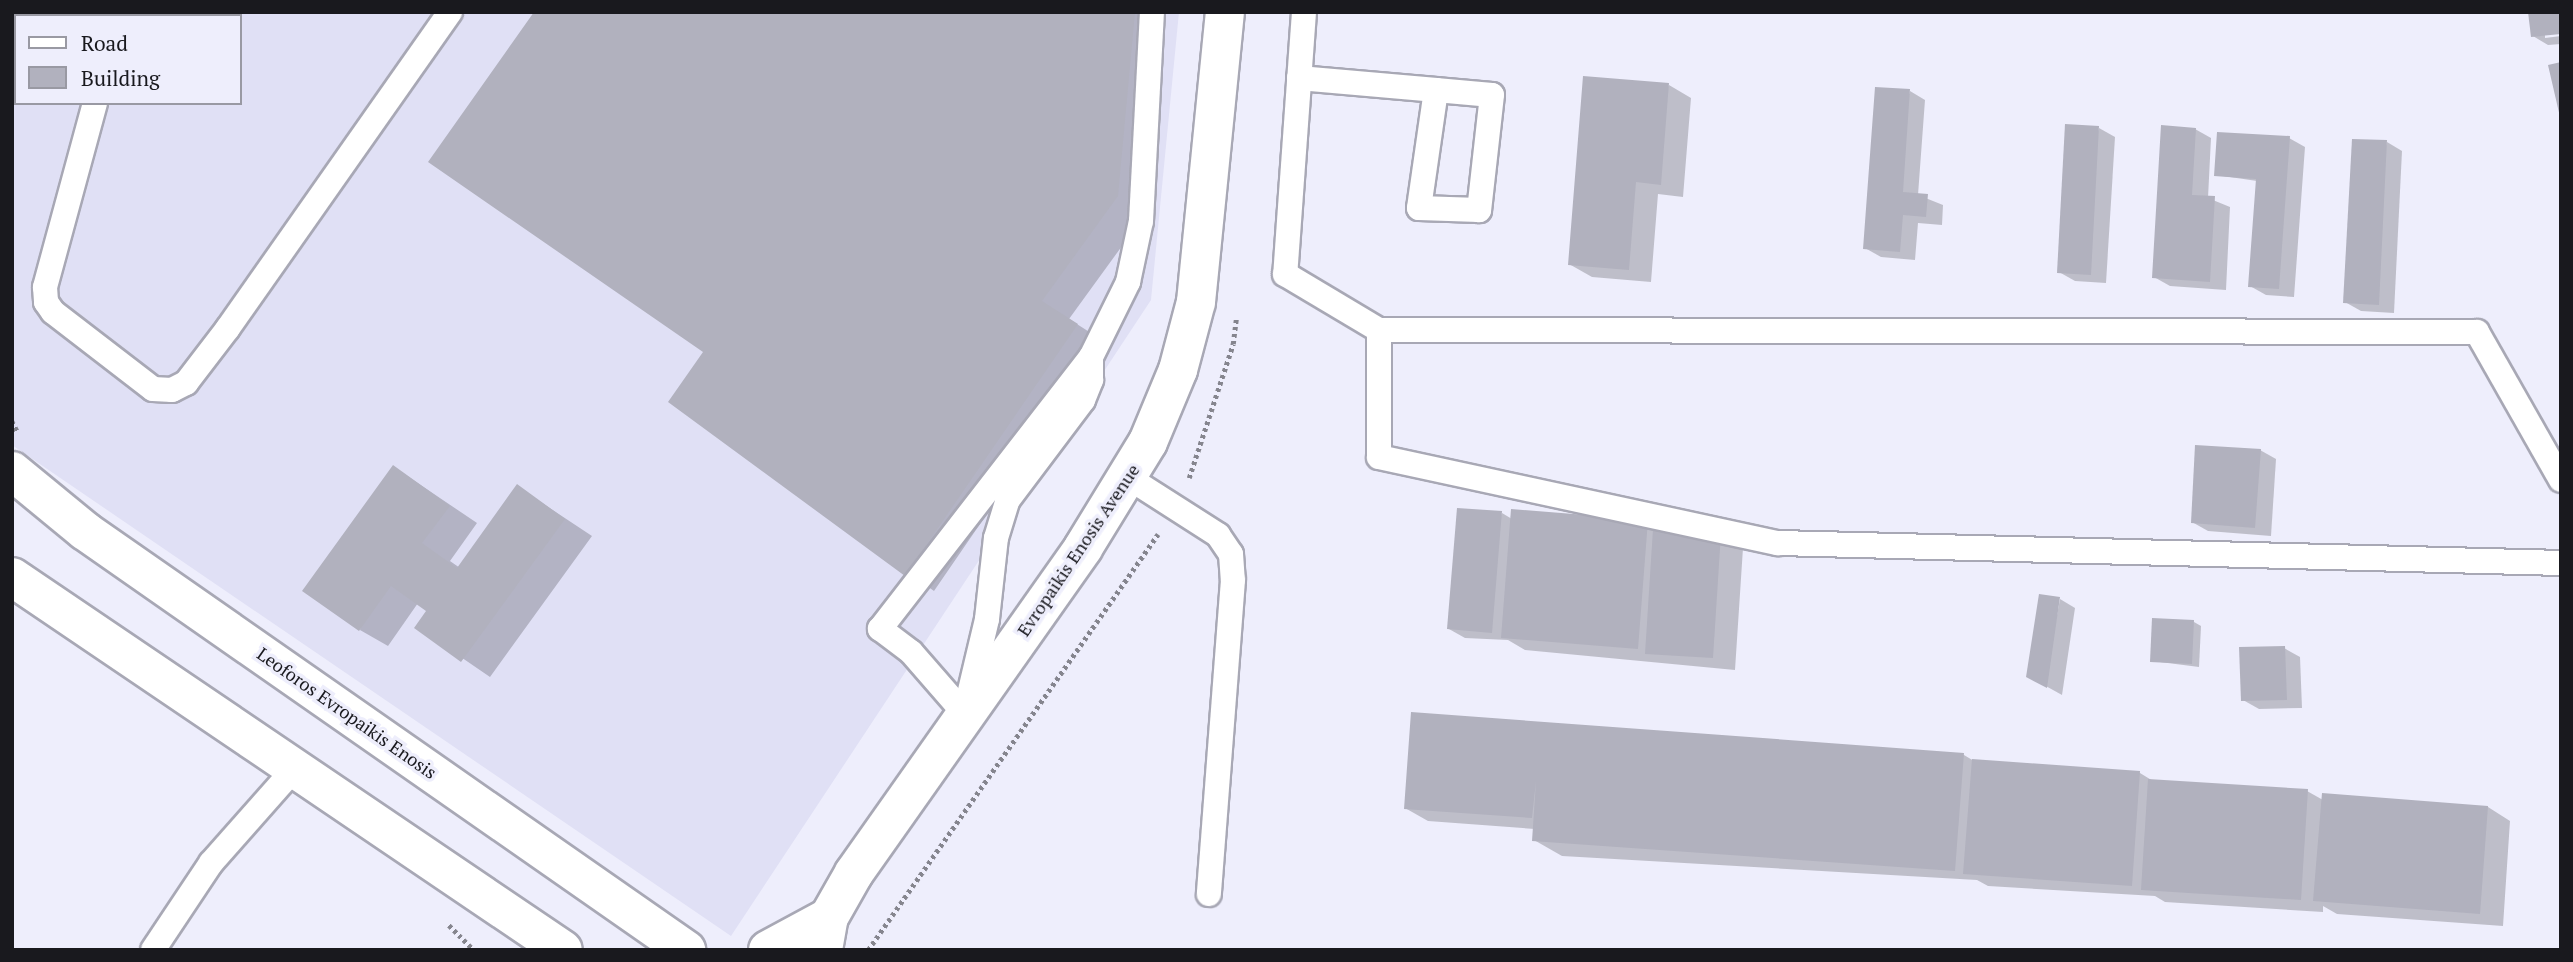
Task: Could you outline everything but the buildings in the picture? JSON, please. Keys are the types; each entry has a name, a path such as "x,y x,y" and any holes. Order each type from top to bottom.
{"main road":[{"name":"Evropaikis Enosis Avenue","path":"768,950 826,933 965,714 1129,478 1178,370 1196,302 1225,12"},
{"name":"Leoforos Evropaikis Enosis","path":"12,471 85,531 686,950"},
{"path":"12,577 563,950"}],"lane":[{"path":"94,105 45,287 47,302 53,312 153,389 172,390 186,383 228,328 450,12"},
{"path":"965,714 911,652 880,629 1091,357 1128,282 1141,221 1152,12"},
{"path":"1304,12 1285,274 1379,330 2477,332 2561,480"},
{"path":"1299,78 1436,90 1492,95 1479,210 1419,208 1436,90"},
{"path":"1379,330 1379,457 1778,543 2561,563"},
{"path":"965,714 987,618 996,538 1007,501 1083,400 1091,380 1091,357"},
{"path":"1129,478 1218,535 1231,554 1233,580 1209,894"},
{"path":"153,950 211,863 296,767"}],"shaded area":[{"path":"12,12 1179,12 1151,300 731,936 12,445"}]}
